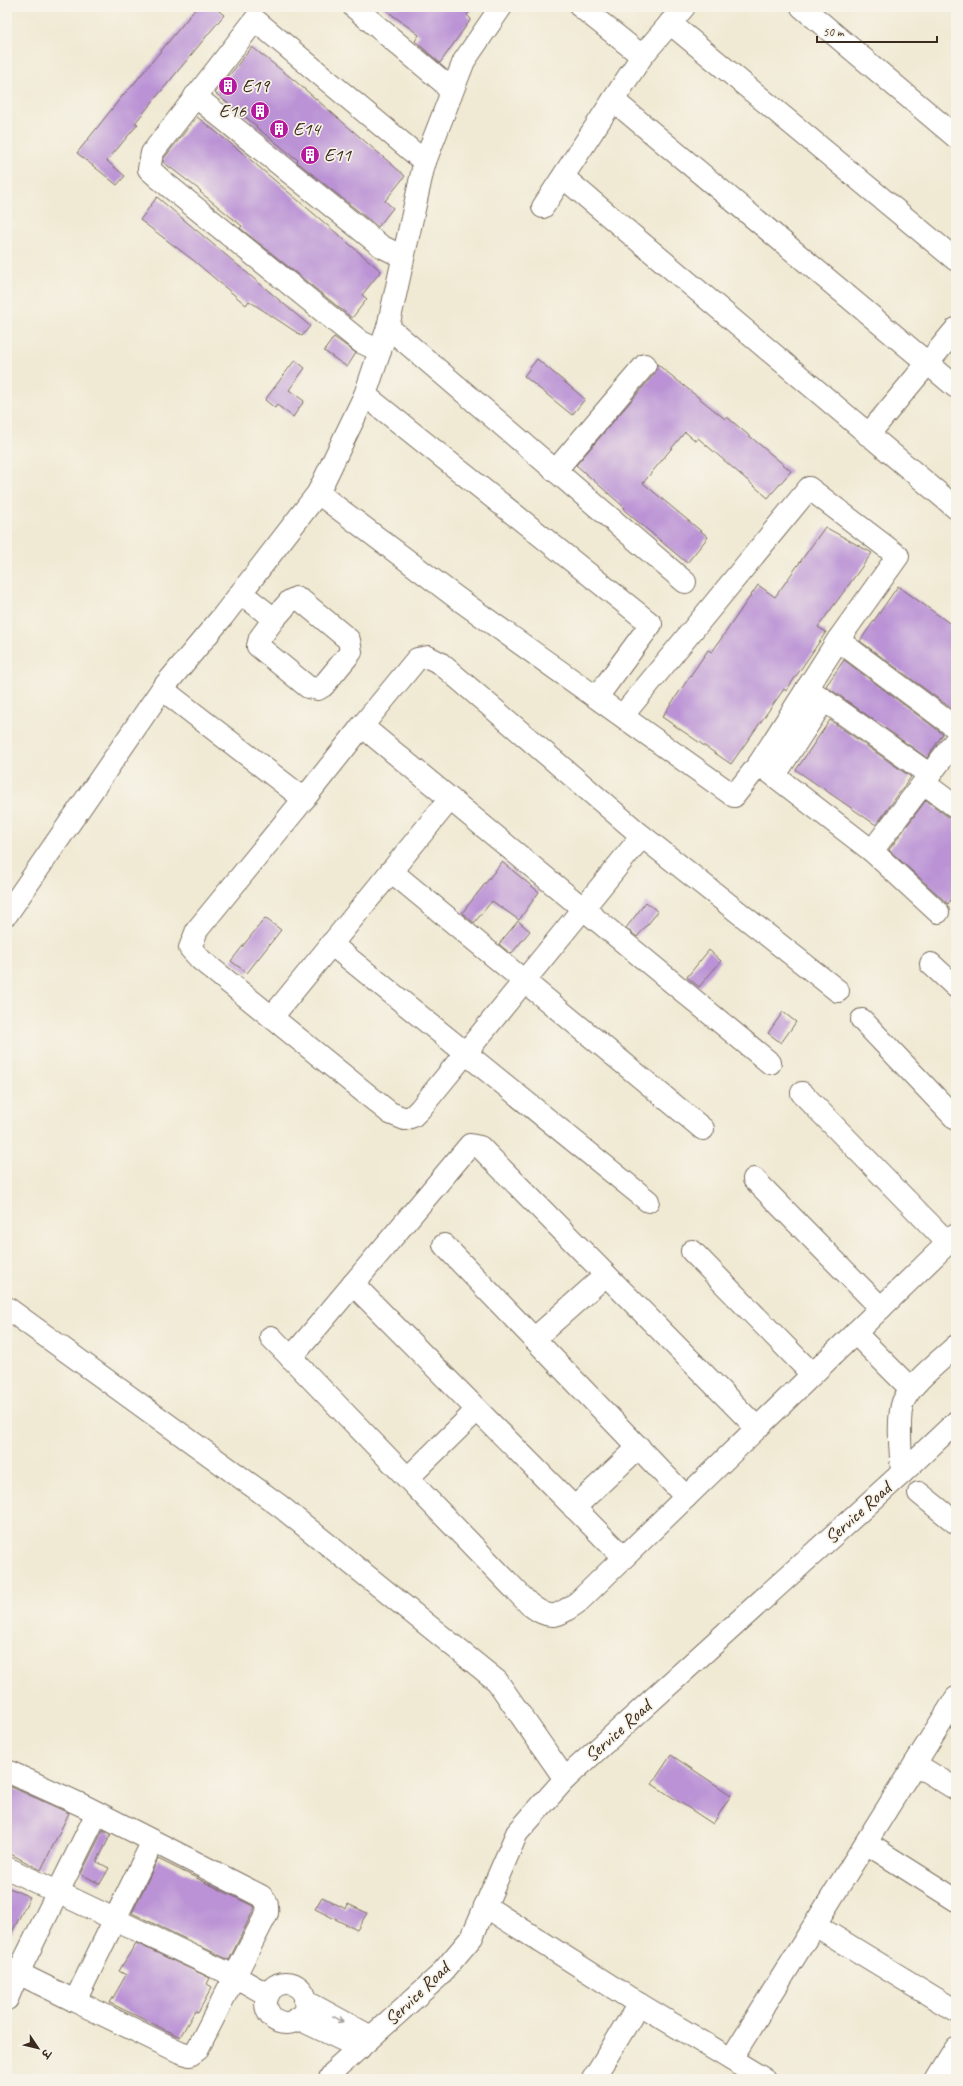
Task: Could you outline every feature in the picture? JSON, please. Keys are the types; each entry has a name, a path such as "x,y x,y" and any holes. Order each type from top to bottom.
{"street":[{"path":"354,7 443,82 451,93"},
{"path":"7,914 162,689 241,593 318,493 365,395 388,327 425,162 464,61 501,7"},
{"path":"580,7 642,56"},
{"path":"543,207 642,56 684,7"},
{"path":"802,7 956,137"},
{"path":"380,351 361,342 148,169 152,153 260,13 425,162"},
{"path":"670,23 956,260"},
{"path":"196,96 381,246 403,257"},
{"path":"613,100 956,387"},
{"path":"563,177 956,508"},
{"path":"388,327 685,582"},
{"path":"868,435 956,329"},
{"path":"555,471 645,365"},
{"path":"365,395 651,624 597,697"},
{"path":"318,493 457,598 623,715 734,796 767,769 816,694 838,640 898,556 809,488 623,715"},
{"path":"241,593 274,619"},
{"path":"838,640 956,728"},
{"path":"642,836 525,982 420,1109 413,1116 405,1119 390,1113 201,960 190,948 197,930 362,726 417,659 428,657 440,663 642,836 838,991"},
{"path":"162,689 304,799"},
{"path":"816,694 927,779 956,807"},
{"path":"362,726 770,1063"},
{"path":"872,851 956,740"},
{"path":"767,769 872,851 938,912"},
{"path":"272,1017 450,799"},
{"path":"390,871 703,1129"},
{"path":"331,944 648,1201"},
{"path":"931,964 956,987"},
{"path":"862,1020 956,1119"},
{"path":"271,1337 529,1604 543,1614 558,1614 578,1602 952,1239 802,1094"},
{"path":"291,1358 470,1145 480,1147 757,1428"},
{"path":"754,1178 881,1308"},
{"path":"444,1245 686,1497"},
{"path":"692,1251 812,1374"},
{"path":"534,1339 606,1275"},
{"path":"353,1284 623,1558"},
{"path":"7,1308 280,1506 497,1681 565,1779"},
{"path":"855,1333 911,1389"},
{"path":"902,1473 900,1425 903,1403 911,1389 956,1346"},
{"path":"408,1478 477,1410"},
{"name":"Service Road","path":"330,2079 338,2067 439,1976 472,1937 517,1833 565,1779 902,1473 956,1422"},
{"path":"574,1508 639,1447"},
{"path":"920,1493 956,1523"},
{"path":"731,2059 956,1698"},
{"path":"915,1764 956,1789"},
{"path":"7,1771 97,1813 265,1899 268,1907 268,1913 236,1977 197,2050 190,2055 180,2052 12,1970"},
{"path":"7,1999 12,1970 58,1891 97,1813"},
{"path":"75,2001 153,1841"},
{"path":"866,1843 956,1900"},
{"path":"7,1868 236,1977 268,1995"},
{"path":"485,1906 639,2004 764,2079"},
{"path":"815,1925 956,2011"},
{"path":"279,1984 292,1984 302,1992 301,2010 288,2022 276,2020 268,2010 266,2004 268,1995 279,1984"},
{"path":"593,2079 639,2004"},
{"path":"301,2010 366,2042"},
{"path":"936,2079 956,2048"}],"building":[{"path":"197,7 214,7 224,15 135,123 138,124 107,161 125,176 117,185 77,153 123,95"},
{"path":"382,7 473,7 467,15 471,19 440,63 415,41 419,35"},
{"path":"252,47 294,80 405,176 385,201 393,208 378,227 297,162 298,160 215,93"},
{"path":"197,117 239,150 381,271 362,295 367,299 352,318 240,228 242,226 200,192 201,191 163,162 164,158"},
{"path":"157,197 310,326 302,336 249,301 246,305 193,260 140,220"},
{"path":"334,337 356,353 347,367 324,351"},
{"path":"537,359 585,399 572,415 524,376"},
{"path":"295,360 305,368 289,390 304,401 293,417 277,405 275,408 265,400"},
{"path":"657,364 725,419 727,417 791,471 768,498 698,438 696,441 685,432 643,483 708,537 687,563 624,510 625,508 576,465 655,373"},
{"path":"825,527 872,553 818,627 826,632 786,691 784,689 731,764 662,717 708,650 712,652 758,585 775,597"},
{"path":"898,586 956,628 956,712 860,641"},
{"path":"844,660 943,734 927,758 826,686"},
{"path":"830,720 911,777 876,825 796,770"},
{"path":"926,800 948,817 956,819 956,893 948,904 889,850"},
{"path":"502,862 539,892 519,920 492,901 474,923 462,913"},
{"path":"646,902 658,912 637,937 626,928"},
{"path":"265,918 281,930 247,973 231,961"},
{"path":"518,921 530,931 511,954 499,944"},
{"path":"709,950 721,961 699,987 687,977"},
{"path":"783,1012 796,1022 781,1043 768,1033"},
{"path":"671,1755 731,1795 713,1824 652,1784"},
{"path":"7,1785 69,1813 41,1870 7,1852"},
{"path":"103,1830 111,1834 97,1862 109,1868 100,1884 81,1874"},
{"path":"158,1859 255,1907 229,1960 132,1913"},
{"path":"7,1887 30,1897 7,1942"},
{"path":"322,1897 346,1909 348,1904 367,1913 357,1930 315,1909"},
{"path":"136,1943 210,1978 207,1984 212,1987 198,2013 195,2011 180,2037 110,2003 126,1975 119,1971"}],"place":[{"name":"E19","path":"228,86"},
{"name":"E16","path":"260,111"},
{"name":"E14","path":"279,129"},
{"name":"E11","path":"310,155"}]}
